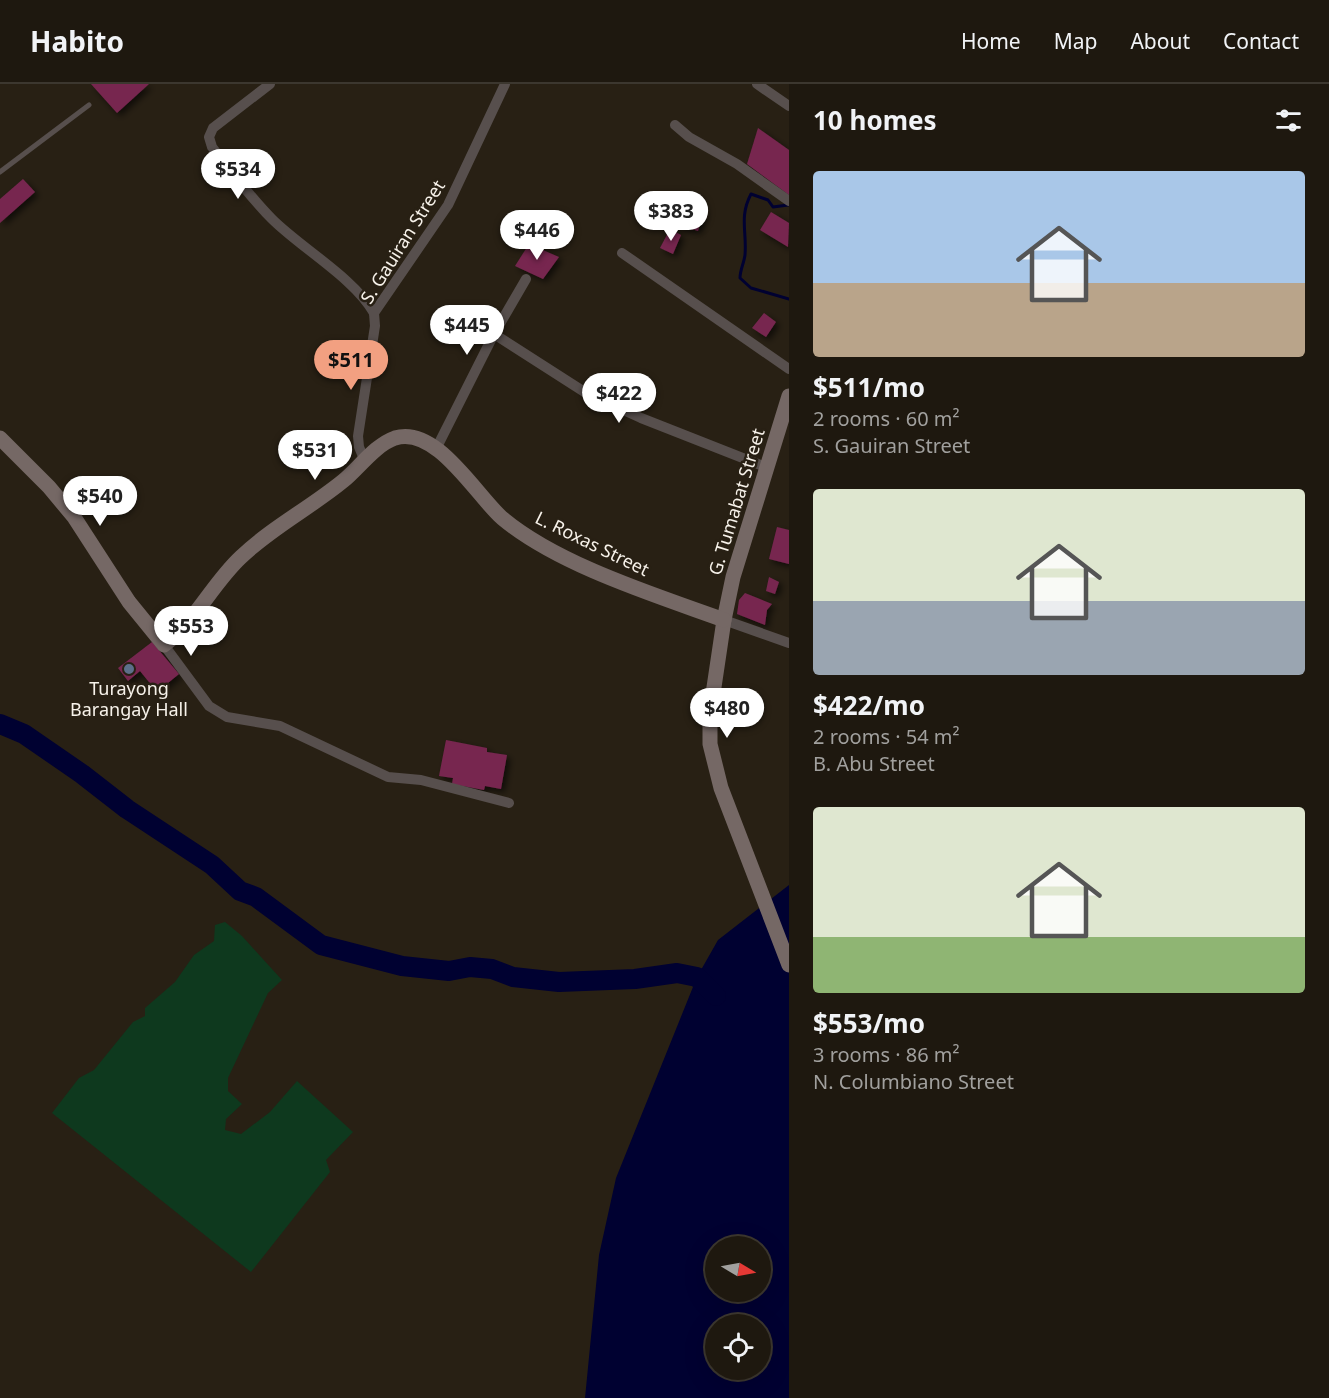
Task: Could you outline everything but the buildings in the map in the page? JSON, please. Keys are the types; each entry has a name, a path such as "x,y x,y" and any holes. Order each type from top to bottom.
{"street":[{"path":"270,84 213,128 209,137 212,147 271,218 362,297 374,314"},
{"name":"S. Gauiran Street","path":"365,461 359,447 358,436 375,327 374,314 448,205 505,84"},
{"path":"757,84 789,106"},
{"path":"675,125 688,137 737,164 788,200"},
{"path":"622,253 789,369"},
{"path":"164,645 191,621 211,592 242,556 269,534 294,519 381,446 403,436 413,437 436,449 494,334 526,279"},
{"path":"494,334 595,398 768,468"},
{"name":"G. Tumabat Street","path":"789,396 734,578 724,620 710,714 710,744 721,788 789,965"},
{"path":"0,438 50,488 74,517 129,602 209,706 227,717 280,726 388,777 421,780 509,802"},
{"name":"L. Roxas Street","path":"436,449 503,518 541,543 650,593 724,620"},
{"path":"724,620 789,643"}],"lane":[{"path":"0,172 89,105"}],"green space":[{"path":"225,922 242,936 282,980 268,993 228,1078 228,1091 242,1104 226,1119 225,1130 241,1134 270,1112 297,1081 353,1132 326,1160 330,1172 251,1272 52,1113 79,1078 94,1070 133,1022 145,1016 145,1008 175,982 194,955 214,941 215,925"}],"shaded area":[{"path":"789,885 789,1398 585,1398 599,1255 616,1178 697,977 718,940"}],"waterway":[{"path":"788,205 773,207 768,200 751,194 745,210 745,255 740,278 751,288 789,299"},
{"path":"0,724 24,734 82,774 127,809 212,865 240,891 256,897 321,945 402,966 449,971 470,967 492,969 513,977 559,982 635,979 677,973 697,977 716,996"}],"place":[{"name":"Turayong Barangay Hall","path":"129,669"}]}
